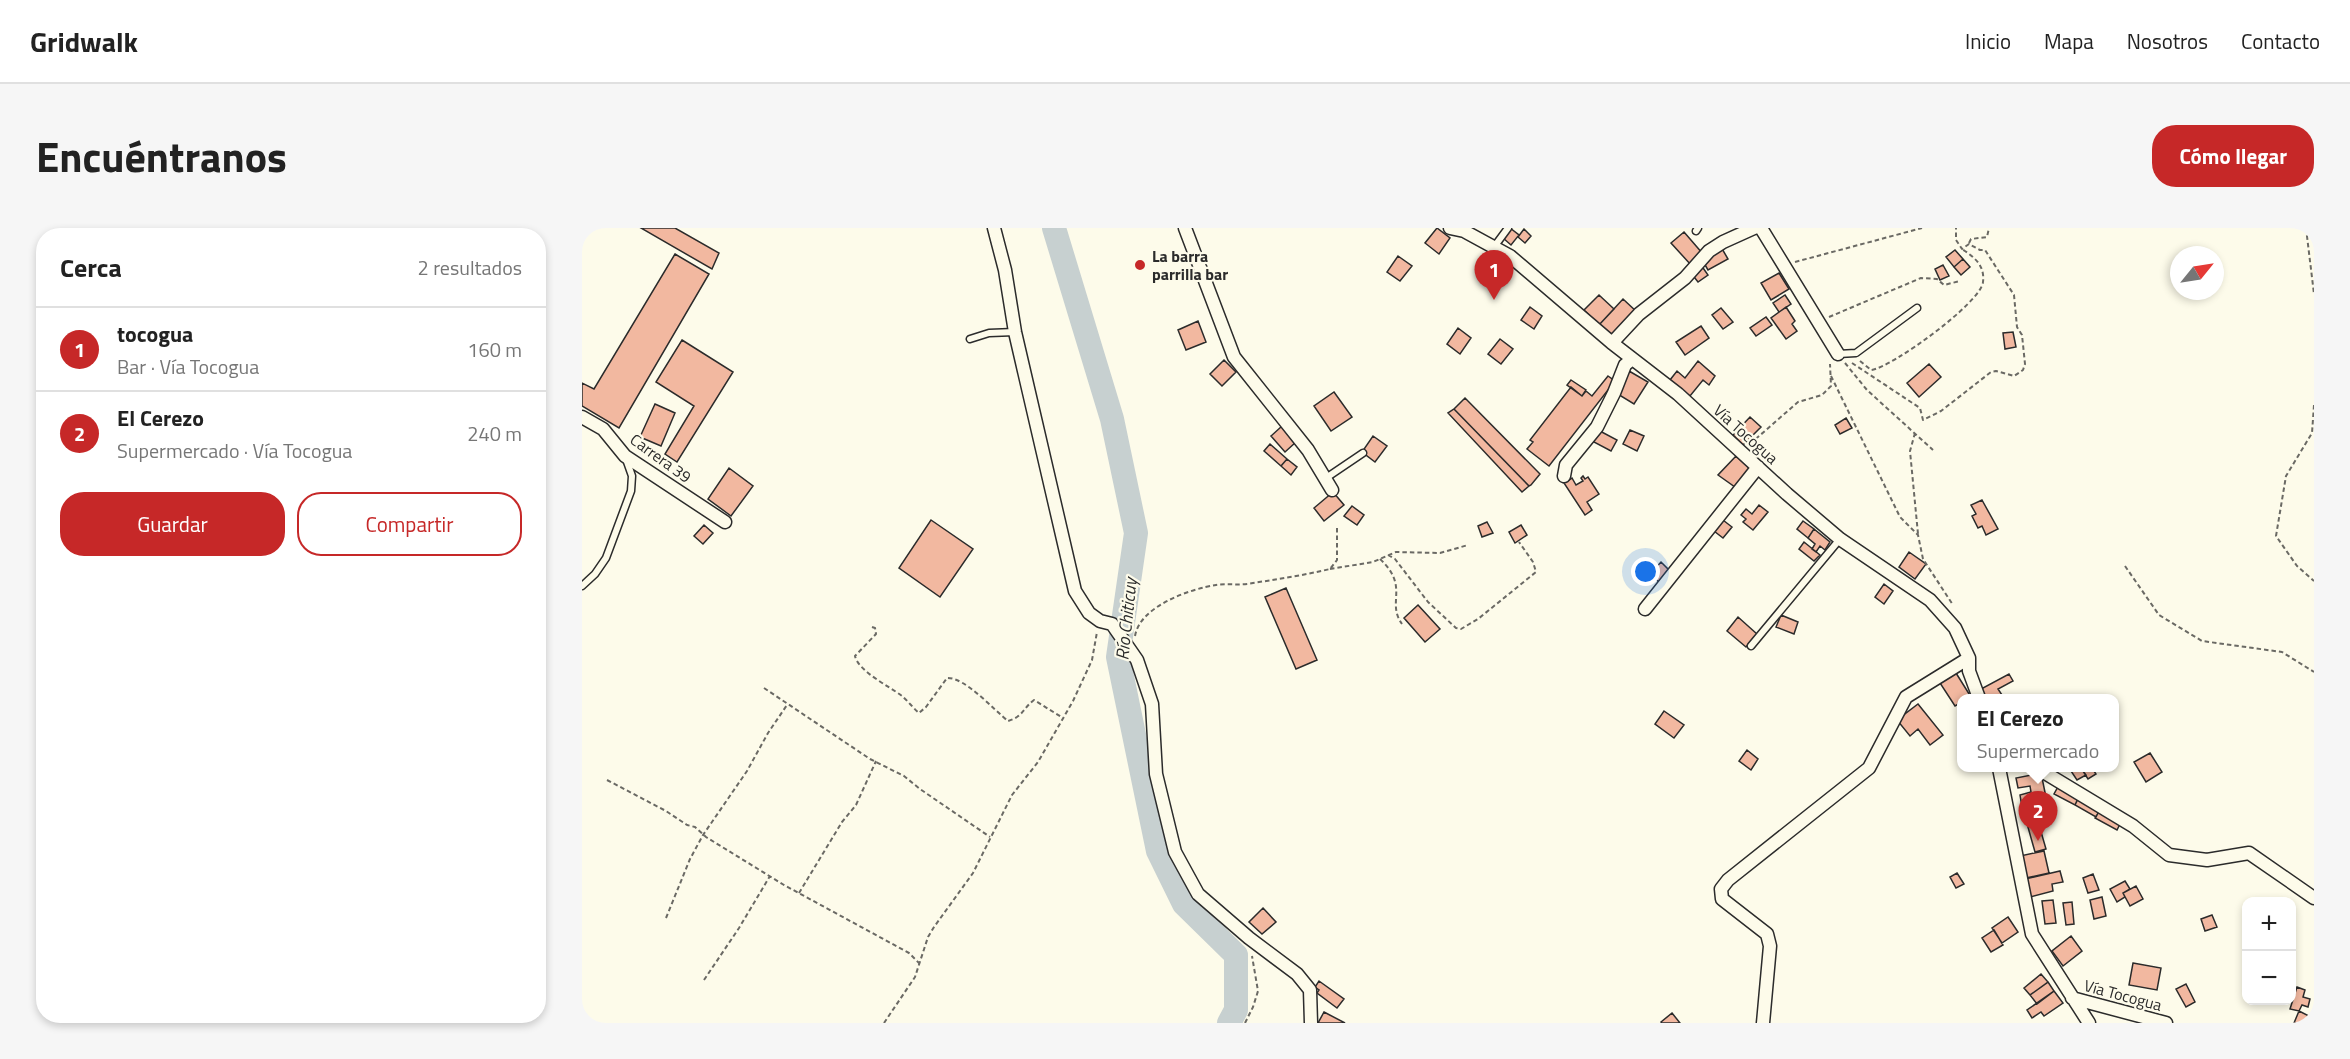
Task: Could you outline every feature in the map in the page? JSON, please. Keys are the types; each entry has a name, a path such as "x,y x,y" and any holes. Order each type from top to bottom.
{"street":[{"path":"994,228 1005,270 1015,332 1074,591 1089,613 1100,621 1112,624 1132,643 1152,704 1156,774 1175,852 1198,894 1297,974 1310,990 1311,1023"},
{"path":"1185,228 1234,357 1308,450 1332,490"},
{"name":"Vía Tocogua","path":"1450,228 1464,231 1510,256 1612,344 1678,394 1840,539 1930,600 1954,628 1969,658 1969,671 1977,694"},
{"path":"1612,344 1639,314 1685,278 1714,248 1754,228"},
{"path":"1761,228 1838,354"},
{"path":"1564,476 1566,465 1597,427 1625,365 1632,359"},
{"name":"Carrera 39","path":"582,417 603,429 625,456 725,522"},
{"path":"1645,609 1758,467"},
{"path":"1763,1023 1770,946 1767,934 1722,899 1721,889 1728,880 1869,768 1906,697 1969,658"},
{"name":"Vía Tocogua","path":"2000,772 2032,934 2089,1023"},
{"path":"2044,772 2133,826 2169,855 2207,860 2249,853 2314,898"},
{"name":"Vía Tocogua","path":"2072,998 2166,1023"}],"lane":[{"path":"1493,247 1508,228"},
{"path":"1838,354 1856,353 1917,308"},
{"path":"970,339 989,333 1015,332"},
{"path":"1326,478 1363,453"},
{"path":"582,586 595,574 606,558 631,491 632,476 625,456"},
{"path":"1751,646 1840,539"}],"path":[{"path":"1783,265 1922,228"},
{"path":"1856,353 1862,364 1871,370 1879,369 1930,337 1965,308 1980,291 1983,282 1978,261 1962,249 1956,240 1956,228"},
{"path":"1962,249 1971,239 1987,237 1989,228"},
{"path":"2306,229 2314,233"},
{"path":"2306,229 2314,294"},
{"path":"1741,452 1798,402 1822,395 1831,386 1829,349 1920,408 1923,420 1941,411 1991,372 1996,370 2014,376 2023,370 2025,364 2022,335 2017,327 2014,295 1985,250 1980,250 1969,243"},
{"path":"1819,323 1842,310 1921,278 1937,279 1944,285 1960,281"},
{"path":"1838,354 1867,390 1933,450"},
{"path":"1831,375 1900,517 1918,535"},
{"path":"2314,405 2312,433 2286,476 2276,536 2296,566 2314,581"},
{"path":"1915,433 1910,451 1918,535 1923,559 1953,605"},
{"path":"1330,569 1337,560 1337,526"},
{"path":"1388,555 1395,559 1428,603 1456,628 1461,629 1478,619 1536,572 1533,562 1519,543"},
{"path":"1132,643 1136,628 1147,613 1179,596 1214,585 1253,584 1359,565 1409,550 1429,553 1448,552 1468,546"},
{"path":"1380,559 1395,577 1398,587 1397,612 1402,624"},
{"path":"2125,566 2159,615 2202,641 2282,652 2314,672"},
{"path":"884,1023 915,977 928,937 973,873 1012,795 1038,762 1073,701 1092,660 1100,621"},
{"path":"872,627 875,628 876,634 855,656 857,662 879,681 887,684 919,713 947,678 952,677 975,692 1008,721 1023,714 1034,700 1063,718"},
{"path":"764,688 876,761 904,776 990,837"},
{"path":"666,918 690,858 703,835 747,771 768,733 788,705"},
{"path":"799,893 842,822 856,805 876,761"},
{"path":"607,780 666,811 687,825 695,827 703,835 770,876 909,953 919,963"},
{"path":"704,980 740,928 770,876"},
{"path":"1245,1023 1258,992 1250,938"}],"building":[{"path":"641,228 675,228 719,253 712,269"},
{"path":"1437,228 1450,238 1439,254 1425,243"},
{"path":"1510,228 1519,235 1511,245 1503,238"},
{"path":"1524,229 1531,236 1525,243 1518,237"},
{"path":"1684,232 1703,254 1691,265 1671,243"},
{"path":"1721,247 1728,259 1708,270 1701,258"},
{"path":"1955,250 1963,259 1954,267 1946,257"},
{"path":"675,254 709,274 619,428 582,406 582,383 594,389"},
{"path":"1398,256 1412,266 1400,281 1387,272"},
{"path":"1963,259 1970,267 1961,275 1954,267"},
{"path":"1488,260 1501,271 1490,286 1477,276"},
{"path":"1701,265 1708,275 1698,282 1691,273"},
{"path":"1943,265 1949,276 1940,280 1935,269"},
{"path":"1779,273 1789,289 1771,300 1761,283"},
{"path":"1599,295 1614,309 1599,325 1584,310"},
{"path":"1785,295 1791,304 1779,312 1773,303"},
{"path":"1623,299 1638,313 1613,339 1599,325"},
{"path":"1530,307 1542,316 1534,329 1521,320"},
{"path":"1786,307 1795,321 1792,324 1797,331 1786,339 1771,318"},
{"path":"1721,308 1733,322 1723,329 1712,315"},
{"path":"1766,317 1772,325 1756,336 1750,328"},
{"path":"1198,321 1206,342 1186,350 1178,330"},
{"path":"1701,326 1709,338 1685,355 1676,342"},
{"path":"1458,328 1471,338 1460,354 1447,344"},
{"path":"2013,332 2016,347 2005,349 2003,333"},
{"path":"1500,339 1513,349 1501,364 1488,354"},
{"path":"682,340 733,372 677,462 665,454 694,406 656,382"},
{"path":"1224,360 1236,372 1222,386 1210,374"},
{"path":"1698,361 1715,376 1709,385 1703,380 1690,396 1670,380 1677,371 1685,378"},
{"path":"1929,364 1941,377 1919,397 1907,383"},
{"path":"1629,371 1648,382 1634,404 1616,393"},
{"path":"1608,376 1615,381 1549,466 1527,449 1533,442 1530,440 1571,387 1582,396 1586,391 1592,396"},
{"path":"1571,380 1586,390 1582,396 1567,385"},
{"path":"1334,392 1352,417 1331,431 1314,406"},
{"path":"1465,398 1540,474 1531,485 1529,486 1454,409"},
{"path":"655,404 675,413 661,446 640,437"},
{"path":"1454,409 1529,486 1522,492 1448,413"},
{"path":"1750,417 1761,427 1743,445 1733,435"},
{"path":"1846,418 1852,428 1840,434 1835,425"},
{"path":"1282,426 1296,442 1285,452 1271,436"},
{"path":"1598,430 1617,440 1611,451 1592,441"},
{"path":"1630,430 1644,436 1637,451 1623,444"},
{"path":"1373,436 1387,446 1375,462 1362,452"},
{"path":"1270,444 1287,459 1281,466 1264,451"},
{"path":"1736,456 1751,470 1735,487 1718,475"},
{"path":"1287,459 1297,467 1291,475 1281,466"},
{"path":"729,468 753,486 731,516 708,499"},
{"path":"1583,476 1585,479 1588,477 1599,494 1587,502 1592,510 1585,515 1564,483 1572,478 1576,485 1583,481 1581,478"},
{"path":"1333,492 1344,505 1324,521 1314,508"},
{"path":"1982,500 1998,529 1986,535 1982,526 1978,528 1972,516 1976,514 1971,505"},
{"path":"1759,505 1768,512 1753,530 1743,522 1746,519 1741,515 1746,509 1752,514"},
{"path":"1352,506 1364,515 1357,525 1344,516"},
{"path":"1719,517 1732,527 1723,538 1714,531"},
{"path":"931,520 973,549 940,597 899,568"},
{"path":"1803,521 1814,529 1808,538 1797,529"},
{"path":"1487,522 1493,533 1482,537 1478,526"},
{"path":"704,525 713,533 703,544 694,536"},
{"path":"1521,525 1527,535 1515,543 1509,532"},
{"path":"1814,529 1830,542 1825,550 1820,546 1816,552 1812,549 1815,544 1808,538"},
{"path":"1804,542 1820,555 1814,561 1799,549"},
{"path":"1909,552 1926,564 1915,579 1899,567"},
{"path":"1661,562 1671,572 1660,583 1650,574"},
{"path":"1884,584 1893,591 1884,604 1875,597"},
{"path":"1286,588 1317,660 1296,669 1265,597"},
{"path":"1418,605 1440,629 1425,642 1404,618"},
{"path":"1781,615 1798,622 1794,634 1776,627"},
{"path":"1738,617 1757,634 1746,647 1727,631"},
{"path":"1956,673 1969,694 1957,694 1955,706 1940,683"},
{"path":"2009,674 2013,681 1998,689 2001,694 1984,694 1981,689"},
{"path":"1918,704 1943,735 1930,745 1918,729 1910,736 1897,720"},
{"path":"1664,711 1684,725 1674,738 1655,724"},
{"path":"1747,750 1758,759 1751,770 1739,761"},
{"path":"2150,753 2162,772 2146,782 2134,762"},
{"path":"2072,772 2084,772 2086,775 2077,780"},
{"path":"2084,772 2095,772 2096,774 2088,779"},
{"path":"2041,773 2047,802 2022,807 2020,795 2031,792 2030,786 2018,788 2016,778"},
{"path":"2059,785 2079,796 2075,805 2054,794"},
{"path":"2079,797 2100,809 2096,817 2075,805"},
{"path":"2100,810 2121,822 2117,830 2095,818"},
{"path":"2037,818 2046,849 2035,852 2026,820"},
{"path":"2044,851 2049,873 2026,878 2020,856"},
{"path":"2060,871 2063,882 2052,884 2053,891 2030,897 2025,879"},
{"path":"1957,873 1964,884 1956,888 1950,877"},
{"path":"2093,874 2099,890 2088,893 2083,878"},
{"path":"2125,881 2130,889 2123,893 2125,897 2117,902 2110,889"},
{"path":"2136,886 2143,899 2130,906 2123,893"},
{"path":"2102,897 2106,916 2094,919 2090,900"},
{"path":"2053,900 2056,923 2045,924 2042,901"},
{"path":"2072,902 2074,924 2066,925 2063,903"},
{"path":"1263,908 1276,922 1262,934 1249,922"},
{"path":"2212,915 2217,927 2205,931 2201,919"},
{"path":"2008,917 2018,932 2002,943 1992,928"},
{"path":"1994,930 2003,945 1991,952 1982,938"},
{"path":"2071,936 2082,951 2063,966 2052,951"},
{"path":"2133,963 2161,968 2157,990 2129,985"},
{"path":"2041,974 2048,982 2030,995 2024,988"},
{"path":"1319,981 1344,999 1337,1008 1317,993 1319,990 1315,987"},
{"path":"2048,982 2054,991 2037,1004 2030,995"},
{"path":"2186,984 2195,1002 2186,1007 2176,989"},
{"path":"2297,987 2305,990 2303,997 2310,999 2308,1007 2302,1005 2299,1011 2290,1009 2291,1005 2296,1005"},
{"path":"2054,991 2063,1003 2044,1016 2041,1012 2032,1018 2027,1010"},
{"path":"2299,1011 2309,1016 2306,1023 2294,1023"},
{"path":"1324,1012 1345,1023 1318,1023"},
{"path":"1672,1013 1680,1023 1661,1022"}],"waterway":[{"name":"Río Chiticuy","path":"1054,228 1112,419 1136,533 1118,657 1158,851 1184,904 1236,955 1236,1010 1229,1023"}],"place":[{"name":"La barra parrilla bar","path":"1140,265"},
{"name":"tocogua","path":"1494,300"},
{"name":"El Cerezo","path":"2038,841"}]}
